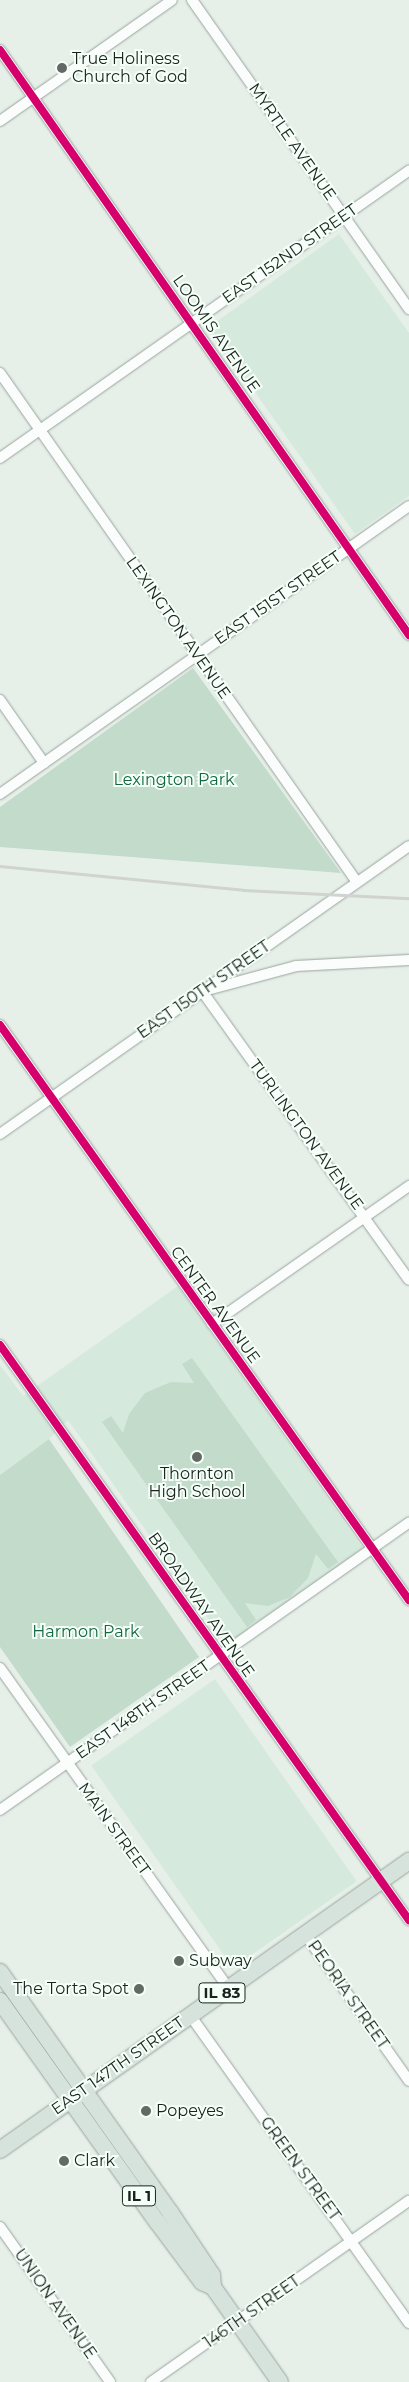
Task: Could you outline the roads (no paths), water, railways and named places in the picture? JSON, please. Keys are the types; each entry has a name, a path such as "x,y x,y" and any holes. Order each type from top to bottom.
{"main road":[{"name":"EAST 147TH STREET","path":"0,2150 409,1861"},
{"name":"IL 1","path":"0,1972 208,2269 213,2287 280,2382"},
{"name":"IL 1","path":"0,2001 202,2282 213,2287"}],"street":[{"path":"0,121 172,0"},
{"name":"MYRTLE AVENUE","path":"192,0 409,309"},
{"name":"LOOMIS AVENUE","path":"0,50 409,635"},
{"name":"EAST 152ND STREET","path":"0,458 409,171"},
{"name":"LEXINGTON AVENUE","path":"0,373 358,882"},
{"name":"EAST 151ST STREET","path":"0,794 409,506"},
{"path":"0,700 44,763"},
{"name":"EAST 150TH STREET","path":"0,1134 409,846"},
{"path":"202,991 296,966 409,960"},
{"name":"TURLINGTON AVENUE","path":"202,991 409,1280"},
{"name":"CENTER AVENUE","path":"0,1026 409,1600"},
{"path":"212,1324 409,1186"},
{"name":"BROADWAY AVENUE","path":"0,1345 380,1882 409,1920"},
{"name":"EAST 148TH STREET","path":"0,1810 409,1523"},
{"name":"MAIN STREET","path":"0,1668 228,1988"},
{"name":"PEORIA STREET","path":"305,1934 409,2081"},
{"name":"GREEN STREET","path":"190,2015 409,2323"},
{"name":"146TH STREET","path":"151,2382 409,2201"},
{"name":"UNION AVENUE","path":"0,2227 110,2382"}],"railway":[{"path":"0,866 243,890 409,898"}],"place":[{"name":"True Holiness Church of God","path":"62,68"},
{"name":"Thornton High School","path":"197,1457"},
{"name":"Subway","path":"179,1961"},
{"name":"The Torta Spot","path":"139,1989"},
{"name":"Popeyes","path":"146,2111"},
{"name":"Clark","path":"64,2161"}],"park label":[{"name":"Lexington Park","path":"174,780"},
{"name":"Harmon Park","path":"86,1632"}]}
